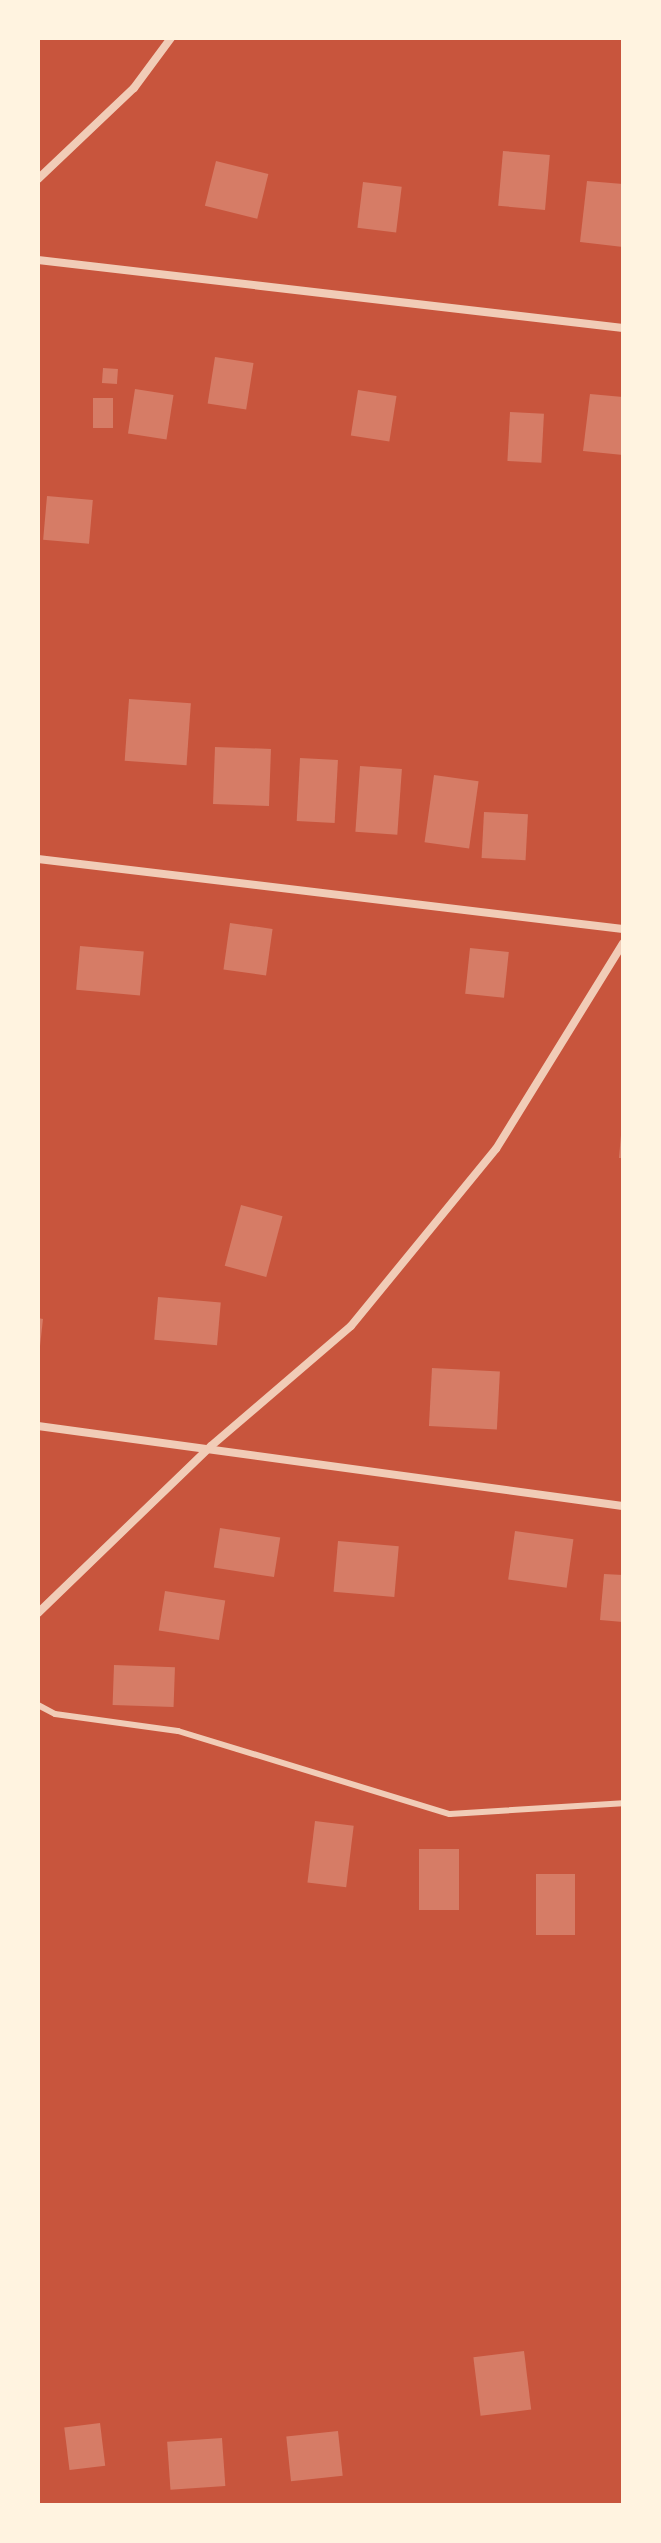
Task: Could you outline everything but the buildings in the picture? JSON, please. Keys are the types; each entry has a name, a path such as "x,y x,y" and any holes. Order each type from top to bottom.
{"street":[{"path":"38,179 134,88 171,38"},
{"path":"38,260 623,328"},
{"path":"38,859 623,929"},
{"path":"38,1613 211,1446 371,1302 496,1149 623,943"},
{"path":"38,1426 211,1446 623,1506"}],"lane":[{"path":"38,1705 55,1714 178,1731 450,1814 623,1803"}]}
